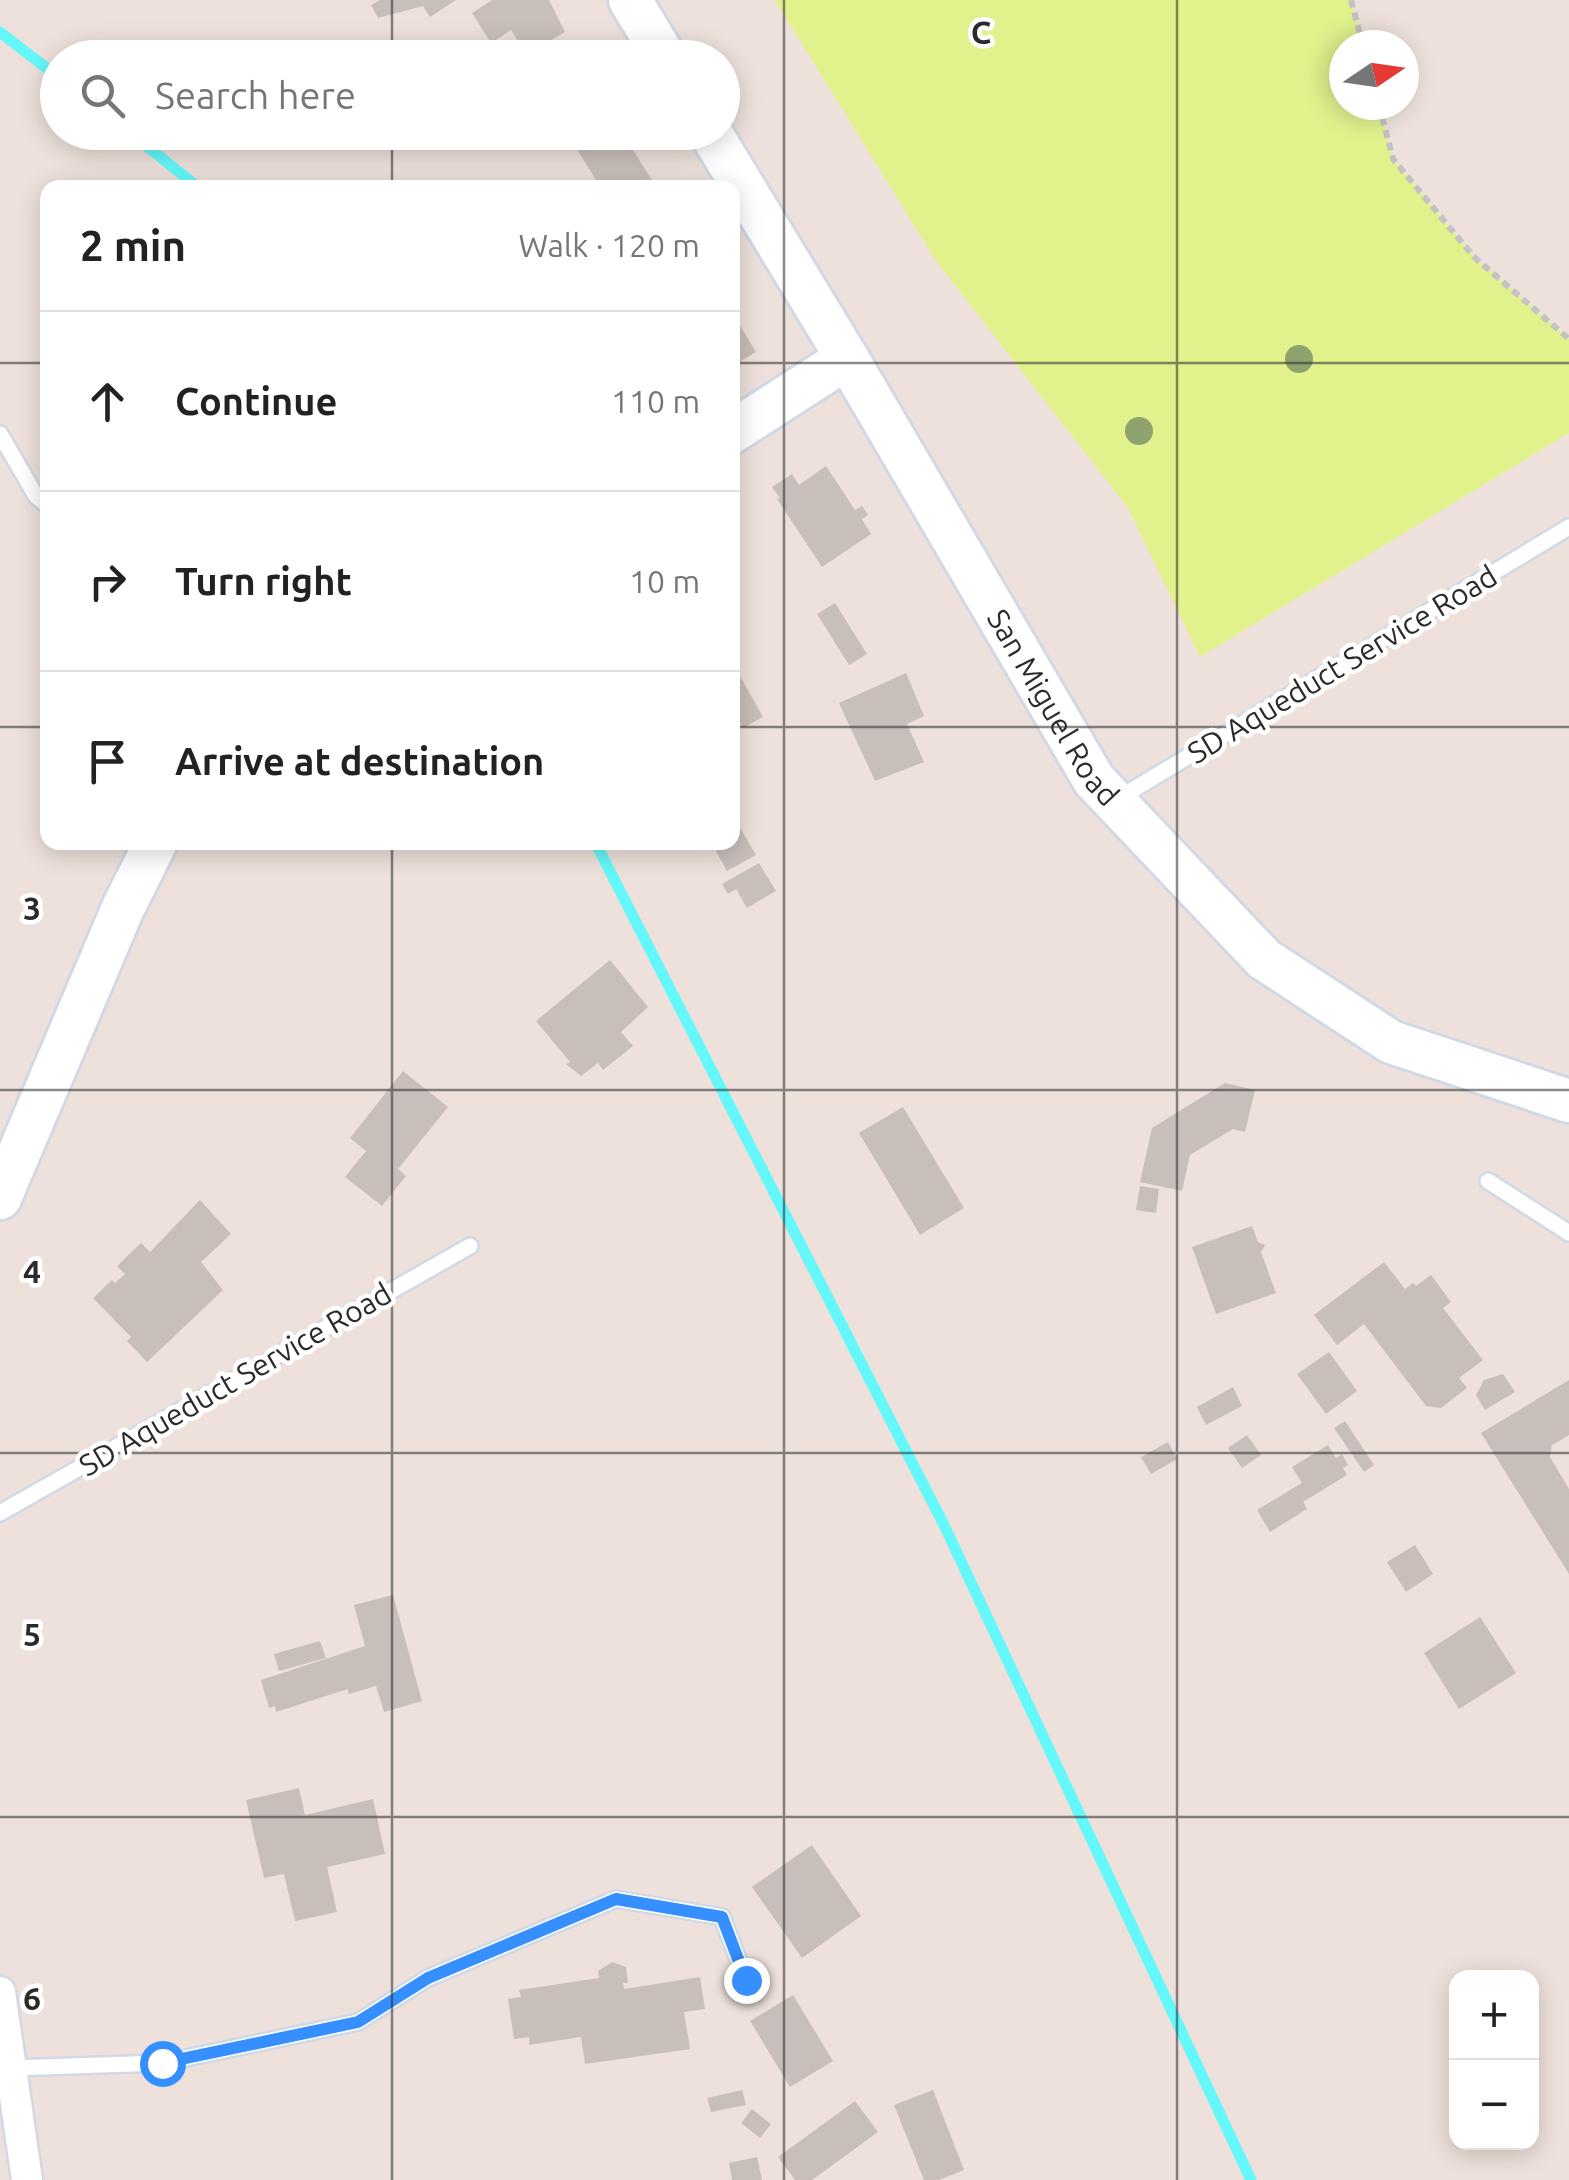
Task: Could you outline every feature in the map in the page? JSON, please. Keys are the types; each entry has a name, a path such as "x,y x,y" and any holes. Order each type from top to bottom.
{"street":[{"path":"630,0 654,40"},
{"name":"San Miguel Road","path":"721,150 739,180"},
{"name":"San Miguel Road","path":"740,181 1094,780 1264,959 1391,1042 1569,1102"},
{"path":"740,427 847,358"},
{"path":"0,1198 8,1154 152,850"},
{"path":"0,1992 27,2180"}],"lane":[{"path":"0,434 40,499"},
{"name":"SD Aqueduct Service Road","path":"1116,800 1569,527"},
{"path":"1488,1181 1569,1232"},
{"name":"SD Aqueduct Service Road","path":"0,1513 470,1246"},
{"path":"10,2068 162,2063 358,2022 428,1978 616,1899 722,1917 746,1980"}],"path":[{"path":"1351,0 1359,30"},
{"path":"1383,120 1393,159 1474,257 1569,338"}],"green space":[{"path":"775,0 1351,0 1359,30 1329,30 1329,120 1383,120 1393,159 1474,257 1569,339 1569,433 1200,657 1128,508 936,261"}],"building":[{"path":"380,0 456,0 430,17 423,6 378,18 371,5"},
{"path":"492,0 549,0 565,32 551,40 517,40 511,30 489,40 472,13"},
{"path":"577,150 633,150 652,180 596,180"},
{"path":"740,325 756,352 740,361"},
{"path":"826,466 855,510 862,506 868,515 862,519 871,534 822,567 772,487 792,474 799,485"},
{"path":"835,603 867,654 849,665 817,614"},
{"path":"906,673 924,716 907,724 924,762 875,781 839,703"},
{"path":"740,676 763,717 743,728 740,723"},
{"path":"740,828 756,855 727,871 715,850 740,850"},
{"path":"759,863 776,891 747,908 736,889 728,894 722,884"},
{"path":"610,960 648,1007 621,1032 633,1046 603,1070 598,1063 581,1076 566,1064 570,1062 536,1021"},
{"path":"403,1071 448,1107 398,1169 406,1176 382,1206 345,1177 366,1151 350,1138"},
{"path":"1225,1083 1255,1090 1245,1132 1233,1129 1190,1155 1182,1191 1140,1182 1152,1128"},
{"path":"903,1107 964,1208 920,1235 859,1133"},
{"path":"1140,1186 1159,1189 1156,1213 1136,1210"},
{"path":"200,1200 231,1234 201,1262 223,1290 147,1362 127,1341 131,1337 93,1298 125,1274 117,1266 141,1243 150,1252"},
{"path":"1252,1226 1258,1242 1265,1245 1261,1252 1276,1293 1216,1314 1192,1247"},
{"path":"1384,1262 1405,1289 1431,1275 1451,1302 1443,1308 1483,1360 1459,1378 1467,1388 1441,1408 1426,1406 1364,1324 1337,1345 1314,1315"},
{"path":"1329,1352 1357,1391 1326,1414 1297,1374"},
{"path":"1503,1374 1515,1392 1485,1410 1476,1395 1484,1380"},
{"path":"1569,1380 1569,1435 1552,1445 1550,1457 1569,1489 1569,1574 1481,1433"},
{"path":"1233,1387 1242,1406 1206,1425 1197,1407"},
{"path":"1345,1421 1374,1465 1364,1472 1334,1428"},
{"path":"1247,1435 1261,1455 1242,1468 1228,1448"},
{"path":"1168,1442 1177,1459 1151,1474 1141,1457"},
{"path":"1328,1445 1336,1458 1342,1454 1348,1465 1343,1468 1347,1475 1303,1502 1307,1509 1270,1532 1257,1510 1302,1483 1292,1467"},
{"path":"1415,1545 1433,1574 1406,1592 1387,1562"},
{"path":"393,1595 422,1701 384,1712 376,1686 349,1694 348,1689 276,1712 275,1706 269,1708 261,1680 365,1646 354,1605"},
{"path":"1480,1617 1516,1673 1459,1709 1424,1653"},
{"path":"320,1641 326,1658 279,1671 274,1654"},
{"path":"299,1788 305,1815 373,1799 385,1854 327,1867 337,1912 295,1921 284,1874 264,1878 246,1800"},
{"path":"812,1845 861,1916 802,1958 752,1887"},
{"path":"612,1962 626,1967 628,1983 623,1983 624,1989 700,1977 705,2009 684,2012 690,2049 585,2064 581,2037 529,2045 529,2037 514,2039 508,1999 521,1997 519,1990 599,1978 598,1971"},
{"path":"793,1995 833,2061 790,2087 750,2021"},
{"path":"742,2090 746,2105 711,2112 707,2098"},
{"path":"933,2090 964,2170 939,2180 924,2180 894,2105"},
{"path":"855,2101 878,2132 812,2180 795,2180 778,2157"},
{"path":"752,2109 771,2124 760,2138 741,2123"},
{"path":"757,2157 762,2180 732,2180 729,2163"}],"waterway":[{"path":"0,32 40,63"},
{"path":"152,150 189,180"},
{"path":"599,850 944,1525 1251,2180"}],"route":[{"path":"162,2063 358,2022 428,1978 616,1899 722,1917 746,1980"}]}
